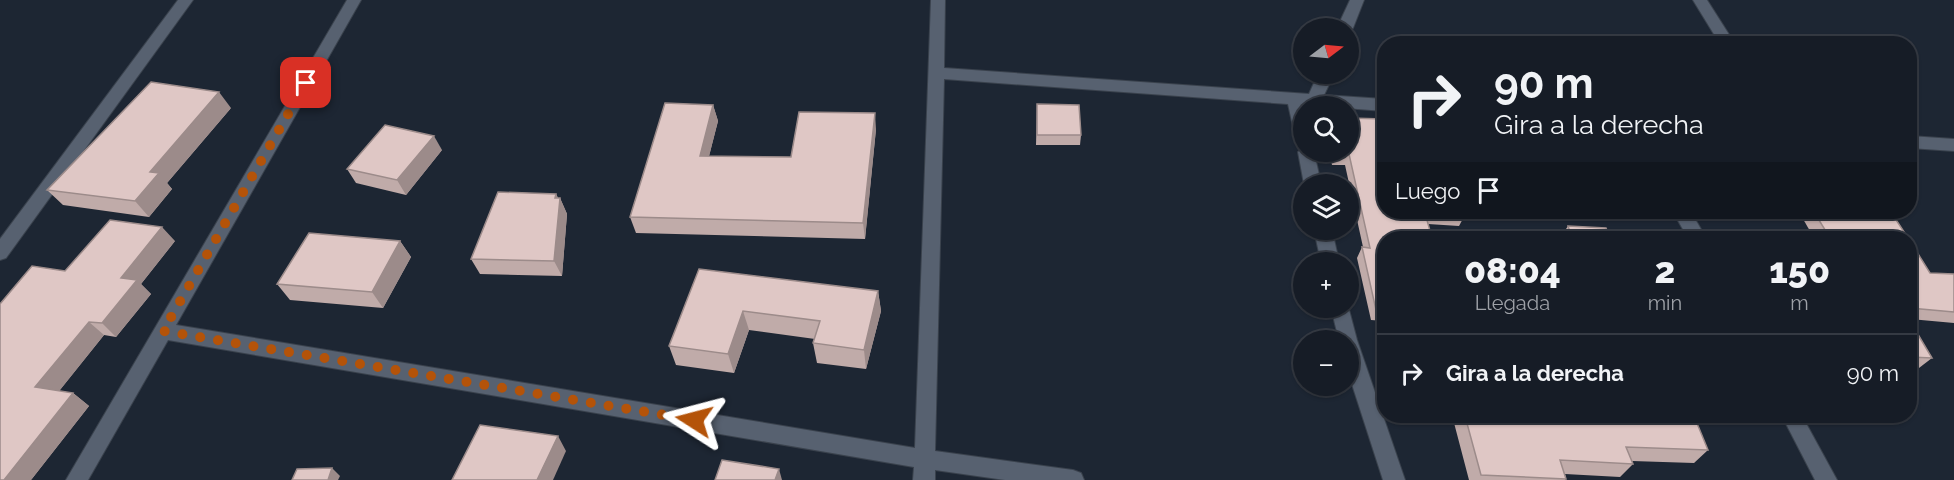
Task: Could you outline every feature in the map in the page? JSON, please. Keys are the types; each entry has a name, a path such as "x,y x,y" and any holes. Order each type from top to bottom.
{"street":[{"path":"0,253 186,0"},
{"path":"77,480 354,0"},
{"path":"924,480 938,0"},
{"path":"1349,18 1356,0"},
{"path":"1700,0 1723,36"},
{"path":"936,73 1293,98"},
{"path":"1359,103 1377,104"},
{"path":"1917,142 1954,145"},
{"path":"163,331 925,459 1073,480"},
{"path":"1359,374 1394,480"},
{"path":"1796,423 1826,480"}],"building":[{"path":"151,82 219,92 150,172 159,173 135,201 47,190"},
{"path":"665,103 713,105 700,156 791,157 799,112 875,113 863,223 630,217"},
{"path":"1037,104 1079,105 1081,135 1037,135"},
{"path":"1359,118 1377,119 1377,219 1427,219 1430,231 1377,231 1377,310 1362,247 1370,248 1359,199 1359,174 1353,174 1351,162 1359,162"},
{"path":"385,125 434,136 397,180 347,169"},
{"path":"498,192 556,194 555,198 560,198 554,261 471,259"},
{"path":"1818,219 1896,219 1903,231 1826,231"},
{"path":"110,220 162,227 121,278 137,280 102,323 89,322 35,387 73,393 4,480 0,480 0,304 32,266 65,271"},
{"path":"1568,226 1606,228 1607,231 1570,231"},
{"path":"309,233 400,241 372,292 277,284"},
{"path":"1917,252 1930,273 1954,274 1954,312 1917,309"},
{"path":"699,269 878,291 864,350 813,343 820,321 743,311 728,354 669,346"},
{"path":"1917,333 1932,358 1917,357"},
{"path":"1467,423 1697,423 1708,450 1626,447 1633,464 1560,460 1566,479 1481,475"},
{"path":"480,425 558,436 537,480 452,480"},
{"path":"722,460 779,469 775,480 715,480"},
{"path":"332,468 328,480 292,480 297,469"}],"route":[{"path":"306,83 163,331 694,420"}]}
